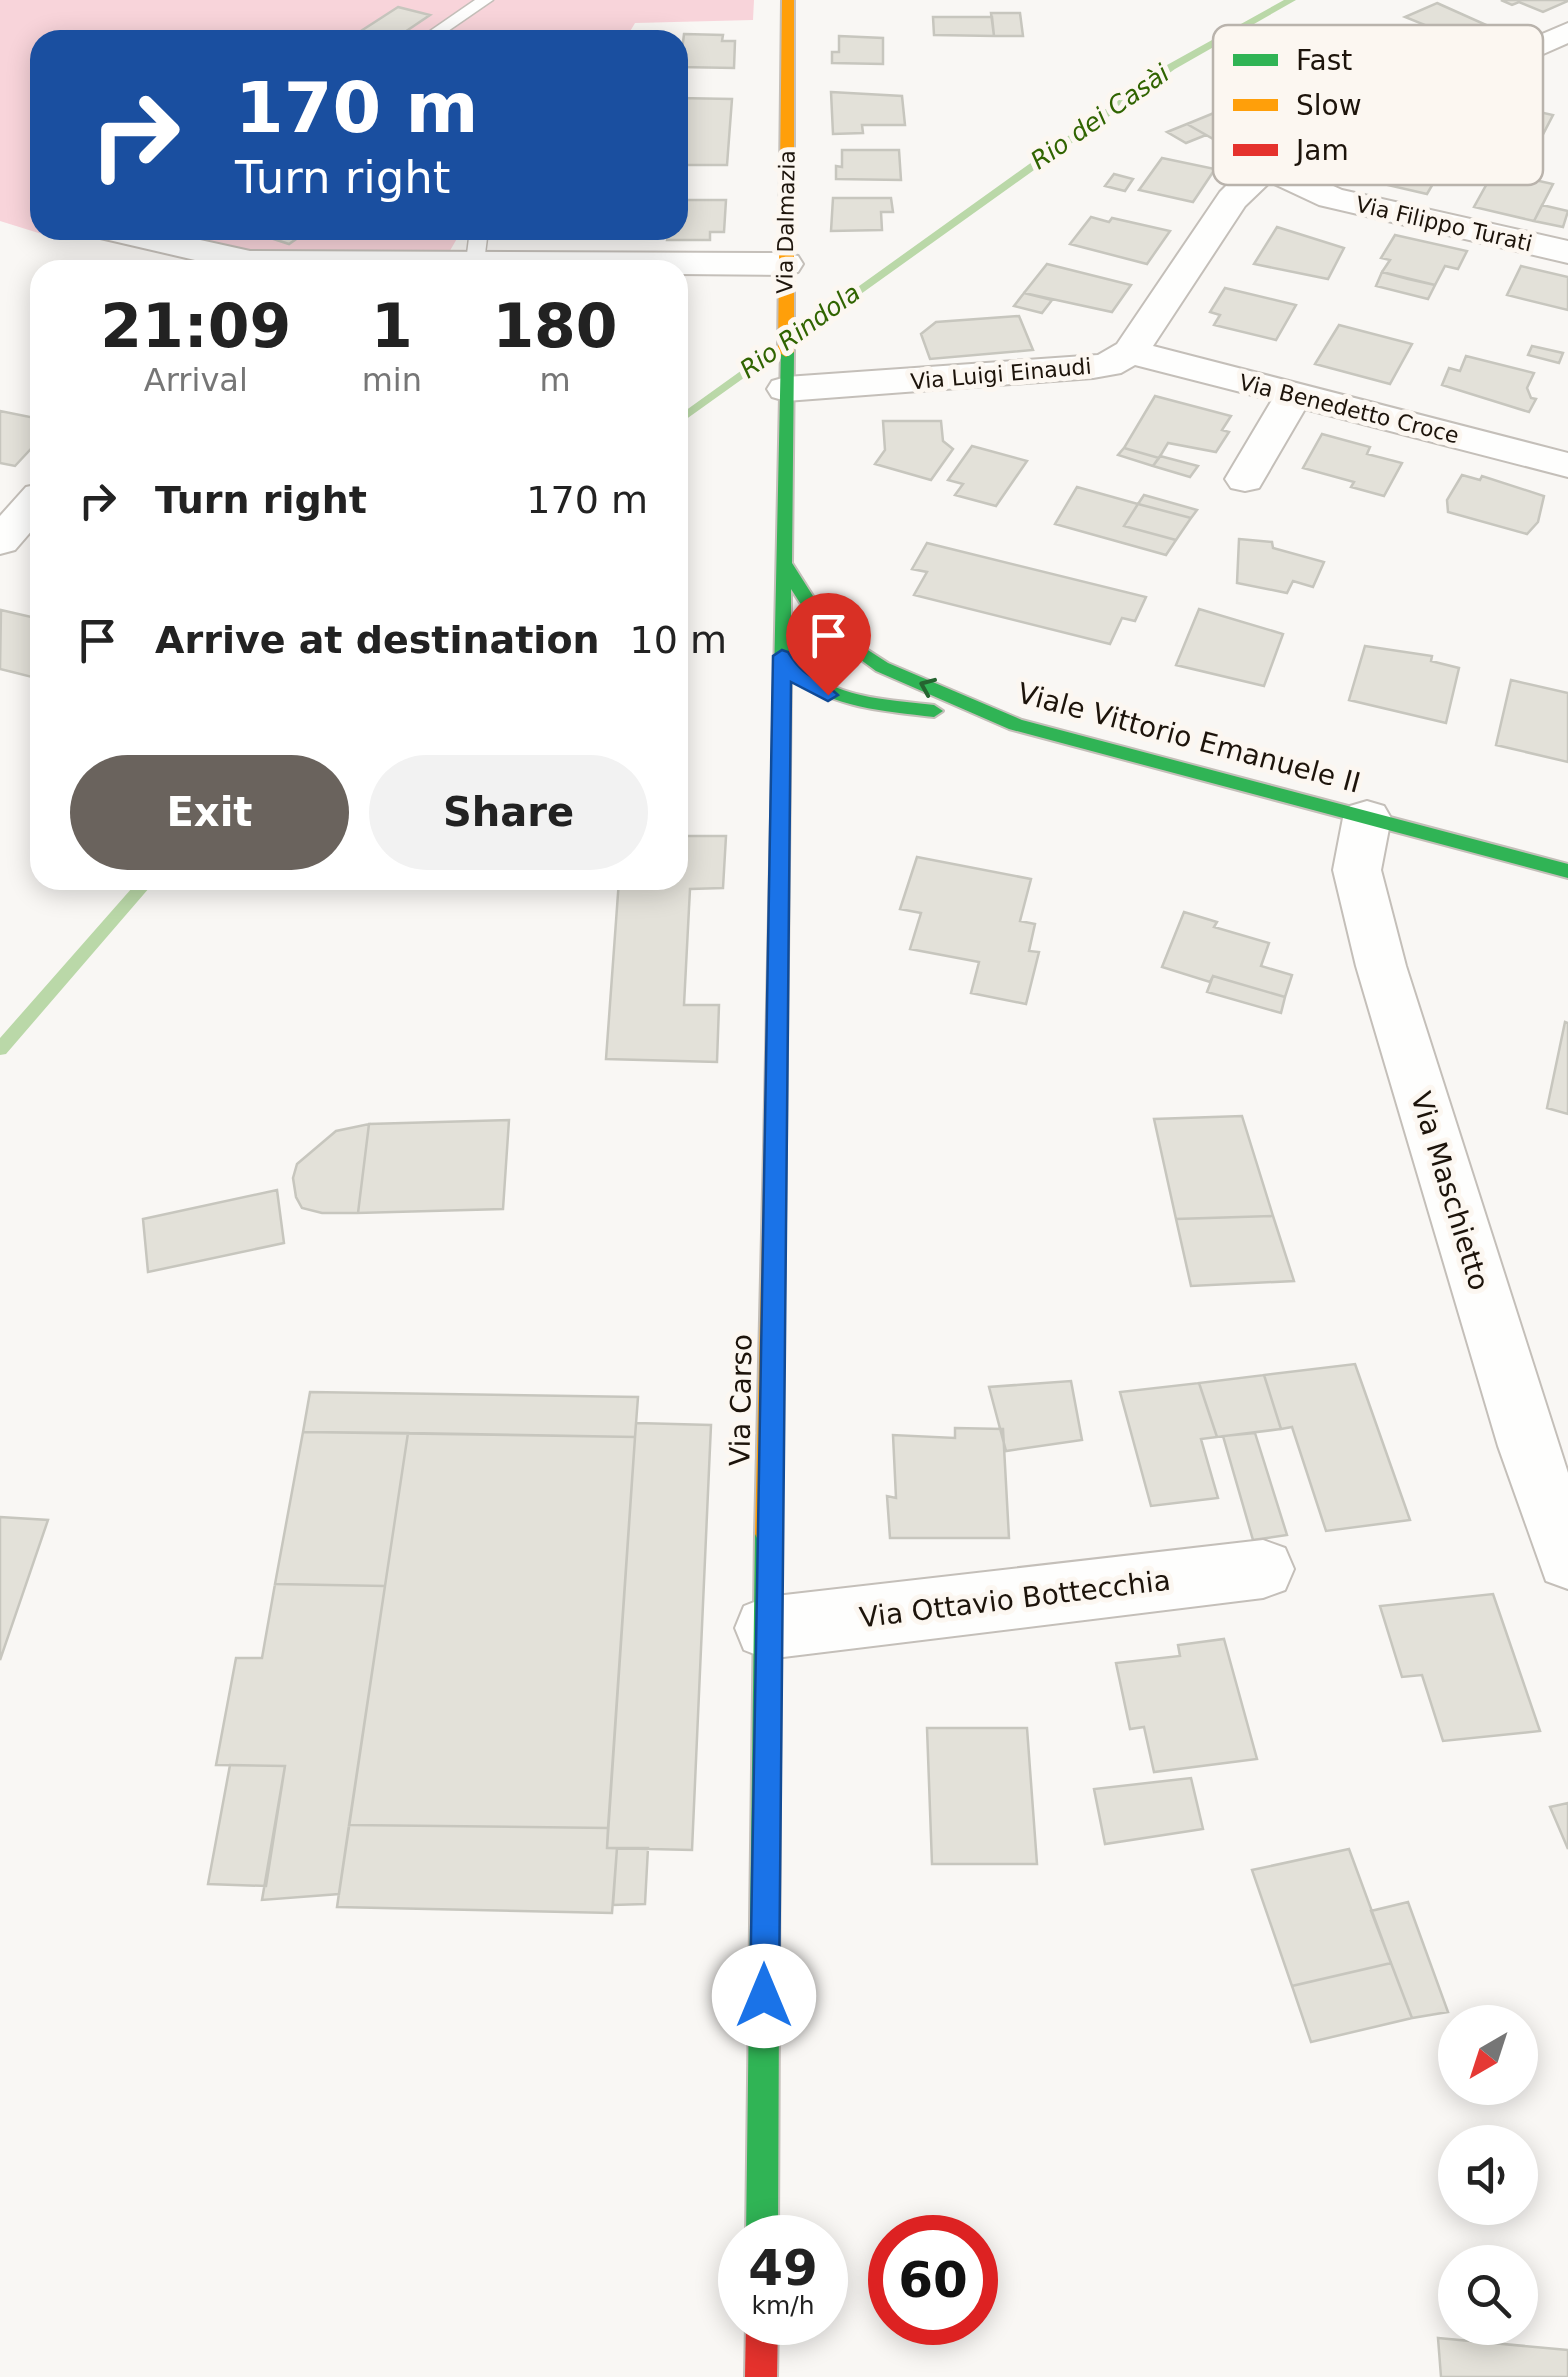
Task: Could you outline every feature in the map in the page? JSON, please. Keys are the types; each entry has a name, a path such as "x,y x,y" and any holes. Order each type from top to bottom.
{"main road":[{"name":"Via Dalmazia","path":"784,564 788,0"},
{"name":"Via Carso","path":"762,2215 784,564"},
{"name":"Viale Vittorio Emanuele II","path":"784,564 821,622 882,667 1016,725 1568,871"},
{"path":"882,667 827,654 782,656 792,674 828,695 1016,725"},
{"path":"781,742 797,718 857,699"},
{"path":"761,2377 762,2345"}],"street":[{"name":"Via Luigi Einaudi","path":"1543,43 1568,32"},
{"path":"1543,50 1568,59"},
{"name":"Via Luigi Einaudi","path":"786,377 1108,365 1130,352 1232,199 1248,185"},
{"name":"Via Filippo Turati","path":"1303,185 1331,198 1568,252"},
{"path":"147,240 224,260"},
{"path":"362,260 476,254 661,260"},
{"path":"688,261 785,264"},
{"name":"Via Benedetto Croce","path":"1130,352 1568,465"},
{"path":"1245,479 1294,395"},
{"path":"0,541 30,507"},
{"name":"Via Maschietto","path":"1367,818 1357,870 1381,966 1528,1446 1568,1560"},
{"name":"Via Ottavio Bottecchia","path":"767,1628 1263,1570"}],"lane":[{"path":"440,30 486,0"}],"shaded area":[{"path":"0,0 754,0 753,20 635,23 631,30 30,30 30,230 0,221"},
{"path":"196,240 456,240 448,254 259,256"}],"building":[{"path":"1501,0 1568,1 1543,12 1519,2 1512,5"},
{"path":"1437,3 1486,25 1425,25 1405,17"},
{"path":"398,7 430,15 408,30 362,30"},
{"path":"991,13 1020,13 1023,36 994,36"},
{"path":"933,17 992,17 994,36 934,35"},
{"path":"688,34 723,35 722,41 735,41 734,68 688,67"},
{"path":"839,36 883,38 883,64 832,63 832,52 839,52"},
{"path":"831,92 902,96 905,125 862,125 863,133 833,134"},
{"path":"688,98 732,99 727,165 688,165"},
{"path":"1213,113 1213,139 1187,124"},
{"path":"1543,113 1553,115 1543,134"},
{"path":"1187,124 1206,135 1186,143 1167,132"},
{"path":"842,150 899,150 901,180 836,179 836,166 842,167"},
{"path":"1162,158 1213,169 1193,202 1139,190"},
{"path":"1114,174 1133,179 1125,191 1105,186"},
{"path":"1553,184 1534,221 1474,207 1486,185"},
{"path":"1388,185 1432,185 1427,194"},
{"path":"833,198 891,198 893,212 881,212 882,230 831,231"},
{"path":"688,200 726,200 724,232 710,232 710,240 688,240"},
{"path":"1542,205 1568,211 1563,227 1534,221"},
{"path":"1091,217 1170,231 1147,264 1070,244"},
{"path":"1277,227 1344,248 1328,279 1254,264"},
{"path":"1395,235 1467,251 1458,269 1445,266 1435,285 1382,272 1390,260 1381,258"},
{"path":"1047,264 1131,285 1112,312 1024,293"},
{"path":"1521,266 1568,277 1568,310 1507,295"},
{"path":"1382,272 1435,285 1428,299 1376,286"},
{"path":"1225,288 1296,305 1276,340 1214,325 1220,315 1210,312"},
{"path":"1024,293 1052,300 1042,313 1014,306"},
{"path":"1019,316 1033,350 930,359 921,334 936,322"},
{"path":"1339,325 1412,344 1390,384 1315,364"},
{"path":"1532,346 1563,353 1559,363 1528,355"},
{"path":"1466,356 1534,373 1527,388 1531,398 1536,399 1529,412 1442,385 1449,368 1460,371"},
{"path":"1155,396 1231,416 1222,430 1229,432 1216,452 1168,443 1159,458 1124,448"},
{"path":"0,411 30,417 30,450 15,466 0,463"},
{"path":"883,421 941,421 943,441 953,449 931,480 875,464 885,450"},
{"path":"1322,434 1370,447 1367,454 1402,463 1384,496 1351,487 1354,482 1303,468"},
{"path":"972,446 1027,461 996,506 955,495 963,484 948,480"},
{"path":"1124,448 1159,458 1153,466 1118,455"},
{"path":"1160,456 1198,466 1190,477 1153,466"},
{"path":"1462,475 1480,480 1482,476 1544,496 1538,522 1527,534 1448,512 1447,500"},
{"path":"1077,487 1138,504 1124,526 1176,540 1166,555 1055,524"},
{"path":"1144,495 1197,510 1191,518 1138,504"},
{"path":"1138,504 1191,518 1176,540 1124,526"},
{"path":"1239,539 1272,542 1273,548 1324,562 1313,587 1293,581 1287,593 1237,583"},
{"path":"927,543 1146,597 1135,621 1122,618 1110,644 914,595 927,572 912,569"},
{"path":"1199,609 1283,634 1264,686 1176,665"},
{"path":"1,610 30,617 30,676 0,669"},
{"path":"1365,646 1432,656 1431,661 1459,668 1446,723 1349,700"},
{"path":"1511,680 1568,693 1568,762 1496,745"},
{"path":"688,836 726,836 723,888 690,889 684,1005 719,1005 717,1062 606,1059 618,890 688,890"},
{"path":"917,857 1031,879 1020,921 1035,924 1029,951 1039,952 1026,1004 971,993 979,962 910,949 921,913 900,909"},
{"path":"1184,912 1217,922 1214,927 1269,943 1261,966 1292,975 1285,997 1213,976 1210,982 1162,967"},
{"path":"1213,976 1285,997 1281,1013 1207,992"},
{"path":"1565,1022 1568,1023 1568,1114 1547,1108"},
{"path":"1242,1116 1273,1216 1176,1219 1154,1119"},
{"path":"509,1120 503,1209 358,1213 369,1124"},
{"path":"369,1124 358,1213 322,1213 302,1208 293,1178 297,1164 336,1131"},
{"path":"277,1190 284,1243 148,1272 143,1219"},
{"path":"1273,1216 1294,1281 1191,1286 1176,1219"},
{"path":"1355,1364 1410,1520 1326,1531 1292,1427 1281,1429 1264,1375"},
{"path":"1264,1375 1281,1429 1217,1437 1199,1383"},
{"path":"1071,1381 1082,1440 1006,1451 989,1387"},
{"path":"1199,1383 1217,1437 1201,1439 1218,1498 1151,1506 1120,1392"},
{"path":"310,1392 638,1397 635,1437 303,1432"},
{"path":"636,1423 711,1425 692,1850 607,1848"},
{"path":"955,1428 1003,1429 1009,1538 890,1538 887,1496 896,1498 893,1435 955,1438"},
{"path":"303,1432 408,1433 385,1586 275,1584"},
{"path":"408,1433 635,1437 608,1828 349,1825"},
{"path":"1255,1433 1287,1535 1253,1540 1223,1436"},
{"path":"0,1517 48,1520 0,1660"},
{"path":"275,1584 385,1586 339,1894 262,1900 285,1766 216,1765 236,1658 262,1658"},
{"path":"1493,1594 1540,1731 1443,1741 1422,1675 1402,1677 1380,1606"},
{"path":"1224,1639 1257,1759 1154,1772 1144,1727 1130,1729 1116,1663 1180,1656 1178,1645"},
{"path":"927,1728 1027,1728 1037,1864 932,1864"},
{"path":"230,1765 285,1766 266,1886 208,1884"},
{"path":"1191,1778 1203,1829 1105,1844 1094,1789"},
{"path":"1568,1803 1568,1849 1550,1807"},
{"path":"349,1825 608,1828 607,1848 617,1848 612,1913 337,1907"},
{"path":"617,1848 648,1848 645,1904 613,1905"},
{"path":"1349,1849 1391,1963 1292,1986 1252,1870"},
{"path":"1408,1902 1445,2005 1438,2005 1438,2014 1412,2018 1371,1911"},
{"path":"1391,1963 1412,2018 1311,2042 1292,1986"},
{"path":"1439,2345 1568,2350 1568,2377 1441,2377"}],"waterway":[{"name":"Rio dei Casài","path":"1246,25 1291,0"},
{"name":"Rio dei Casài","path":"688,414 1171,67 1213,44"},
{"name":"Rio dei Casài","path":"0,1049 139,890"}],"traffic: fast":[{"path":"775,1147 786,352"},
{"path":"784,564 821,622 848,645 882,667 1016,725 1568,871"},
{"path":"820,653 782,656 813,684 832,693 871,703 934,711"},
{"path":"762,2215 768,1534"}],"traffic: slow":[{"path":"786,352 788,0"},
{"path":"768,1534 775,1147"}],"traffic: jam":[{"path":"761,2377 762,2345"}],"route":[{"path":"764,1996 782,656 792,674 828,695"}],"water label":[{"name":"Rio Rindola","path":"800,331"}]}
